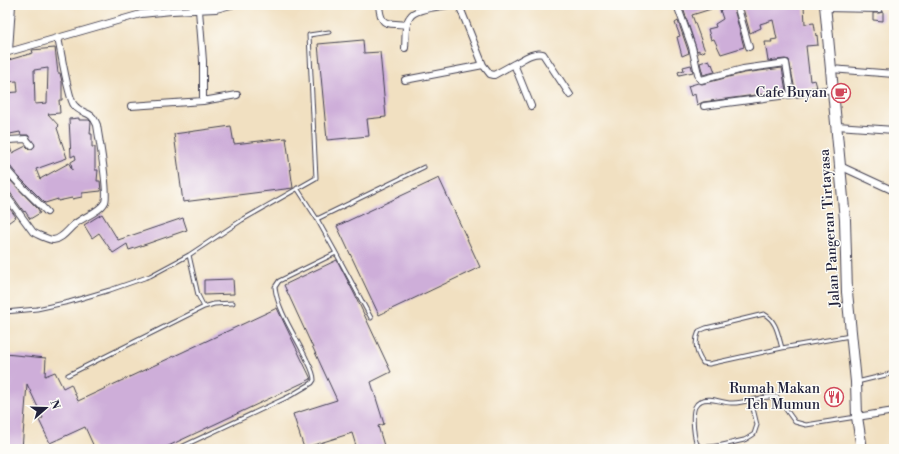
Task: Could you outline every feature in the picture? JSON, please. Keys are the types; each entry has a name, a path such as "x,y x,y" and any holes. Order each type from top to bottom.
{"main road":[{"name":"Jalan Pangeran Tirtayasa","path":"824,7 834,89 845,220 847,292 856,382 857,417 862,449"}],"street":[{"path":"12,5 7,52 140,14 172,11 216,10 231,5"},
{"path":"379,5 381,20 385,23 407,25"},
{"path":"405,48 407,25 410,17 415,12 448,5"},
{"path":"459,5 483,65 490,74 494,75 534,54 543,54 570,95"},
{"path":"678,5 692,47 699,78 701,80 743,69 786,63 791,94"},
{"path":"737,5 749,47"},
{"path":"824,7 879,9"},
{"path":"199,10 203,61 203,101"},
{"path":"5,194 33,232 51,240 65,234 74,224 97,210 105,201 106,189 95,118 91,114 82,111 74,105 70,94 58,38"},
{"path":"514,64 531,106"},
{"path":"405,80 483,65"},
{"path":"831,69 894,74"},
{"path":"704,106 834,89"},
{"path":"131,106 203,101 237,95"},
{"path":"837,126 894,130"},
{"path":"5,135 7,139 11,141 26,139 31,145"},
{"path":"840,166 894,191"},
{"path":"5,167 15,181 47,212"},
{"path":"857,417 894,412"}],"lane":[{"path":"5,312 37,309 69,302 150,276 188,255 242,220 316,178 309,35 329,32"},
{"path":"317,219 424,167"},
{"path":"297,188 317,219 371,318"},
{"path":"178,449 290,396 312,383 314,380 313,371 278,303 275,287 279,281 336,253"},
{"path":"188,255 198,295 204,307"},
{"path":"68,374 204,307 214,304 233,303"},
{"path":"782,348 774,322 771,317 764,314 706,328 699,331 695,339 699,358 703,363 709,364 782,348 852,336"},
{"path":"856,382 894,373"},
{"path":"751,400 757,425 754,434 745,440 705,448 698,446 695,441 694,434 694,409 700,401 706,399 733,404 751,400 771,396 777,397 795,422 806,425 857,417"}],"building":[{"path":"682,5 710,5 711,9 692,15 705,51 699,53 699,50 697,51"},
{"path":"733,5 744,47 721,54 714,39 711,40 708,29 716,27 715,24 723,19 720,10"},
{"path":"742,5 804,6 805,24 814,23 816,36 817,35 818,45 806,46 810,81 815,80 817,87 795,90 789,60 768,61 765,42 772,42 771,40 777,39 773,20 760,24 761,28 750,33"},
{"path":"883,12 883,21 873,20 873,13"},
{"path":"678,21 689,53 682,56 677,37 680,36 675,23"},
{"path":"363,40 364,53 380,52 386,117 367,119 369,136 327,140 318,44"},
{"path":"55,48 58,73 60,73 62,82 62,100 59,100 60,113 48,114 59,126 57,128 67,158 36,169 40,179 69,163 72,170 71,162 76,159 75,155 71,157 69,119 79,118 79,120 89,120 91,122 90,134 92,134 92,147 95,147 95,170 98,170 97,181 100,181 101,191 82,193 82,197 58,201 58,199 45,203 5,161 5,142 9,144 12,153 26,146 29,149 32,149 35,145 28,135 21,135 20,132 10,134 5,131 5,93 18,92 17,81 5,82 5,61 33,53 32,50","holes":["48,68 47,103 35,104 34,70"]},
{"path":"709,60 715,72 703,75 700,63"},
{"path":"691,65 693,72 679,75 678,72 684,70 683,67"},
{"path":"782,68 786,91 703,102 697,105 695,94 691,96 688,86 698,83 702,84 744,73"},
{"path":"231,126 234,144 286,138 293,188 183,202 174,134"},
{"path":"5,175 38,209 40,213 30,219 9,191 5,190"},
{"path":"439,178 480,267 379,315 337,226"},
{"path":"5,202 16,217 5,225"},
{"path":"102,214 118,240 183,218 187,230 129,250 127,244 113,253 99,233 92,238 84,225"},
{"path":"337,260 391,372 371,382 384,424 378,426 385,449 357,449 352,433 304,448 293,414 337,400 284,285"},
{"path":"233,279 234,294 204,295 204,280"},
{"path":"277,308 311,379 162,449 95,449 85,427 50,443 39,420 43,418 27,384 22,449 5,448 5,354 46,358 45,376 55,372 63,388 71,384 78,401"}],"place":[{"name":"Cafe Buyan","path":"841,93"},
{"name":"Rumah Makan Teh Mumun","path":"834,397"}]}
